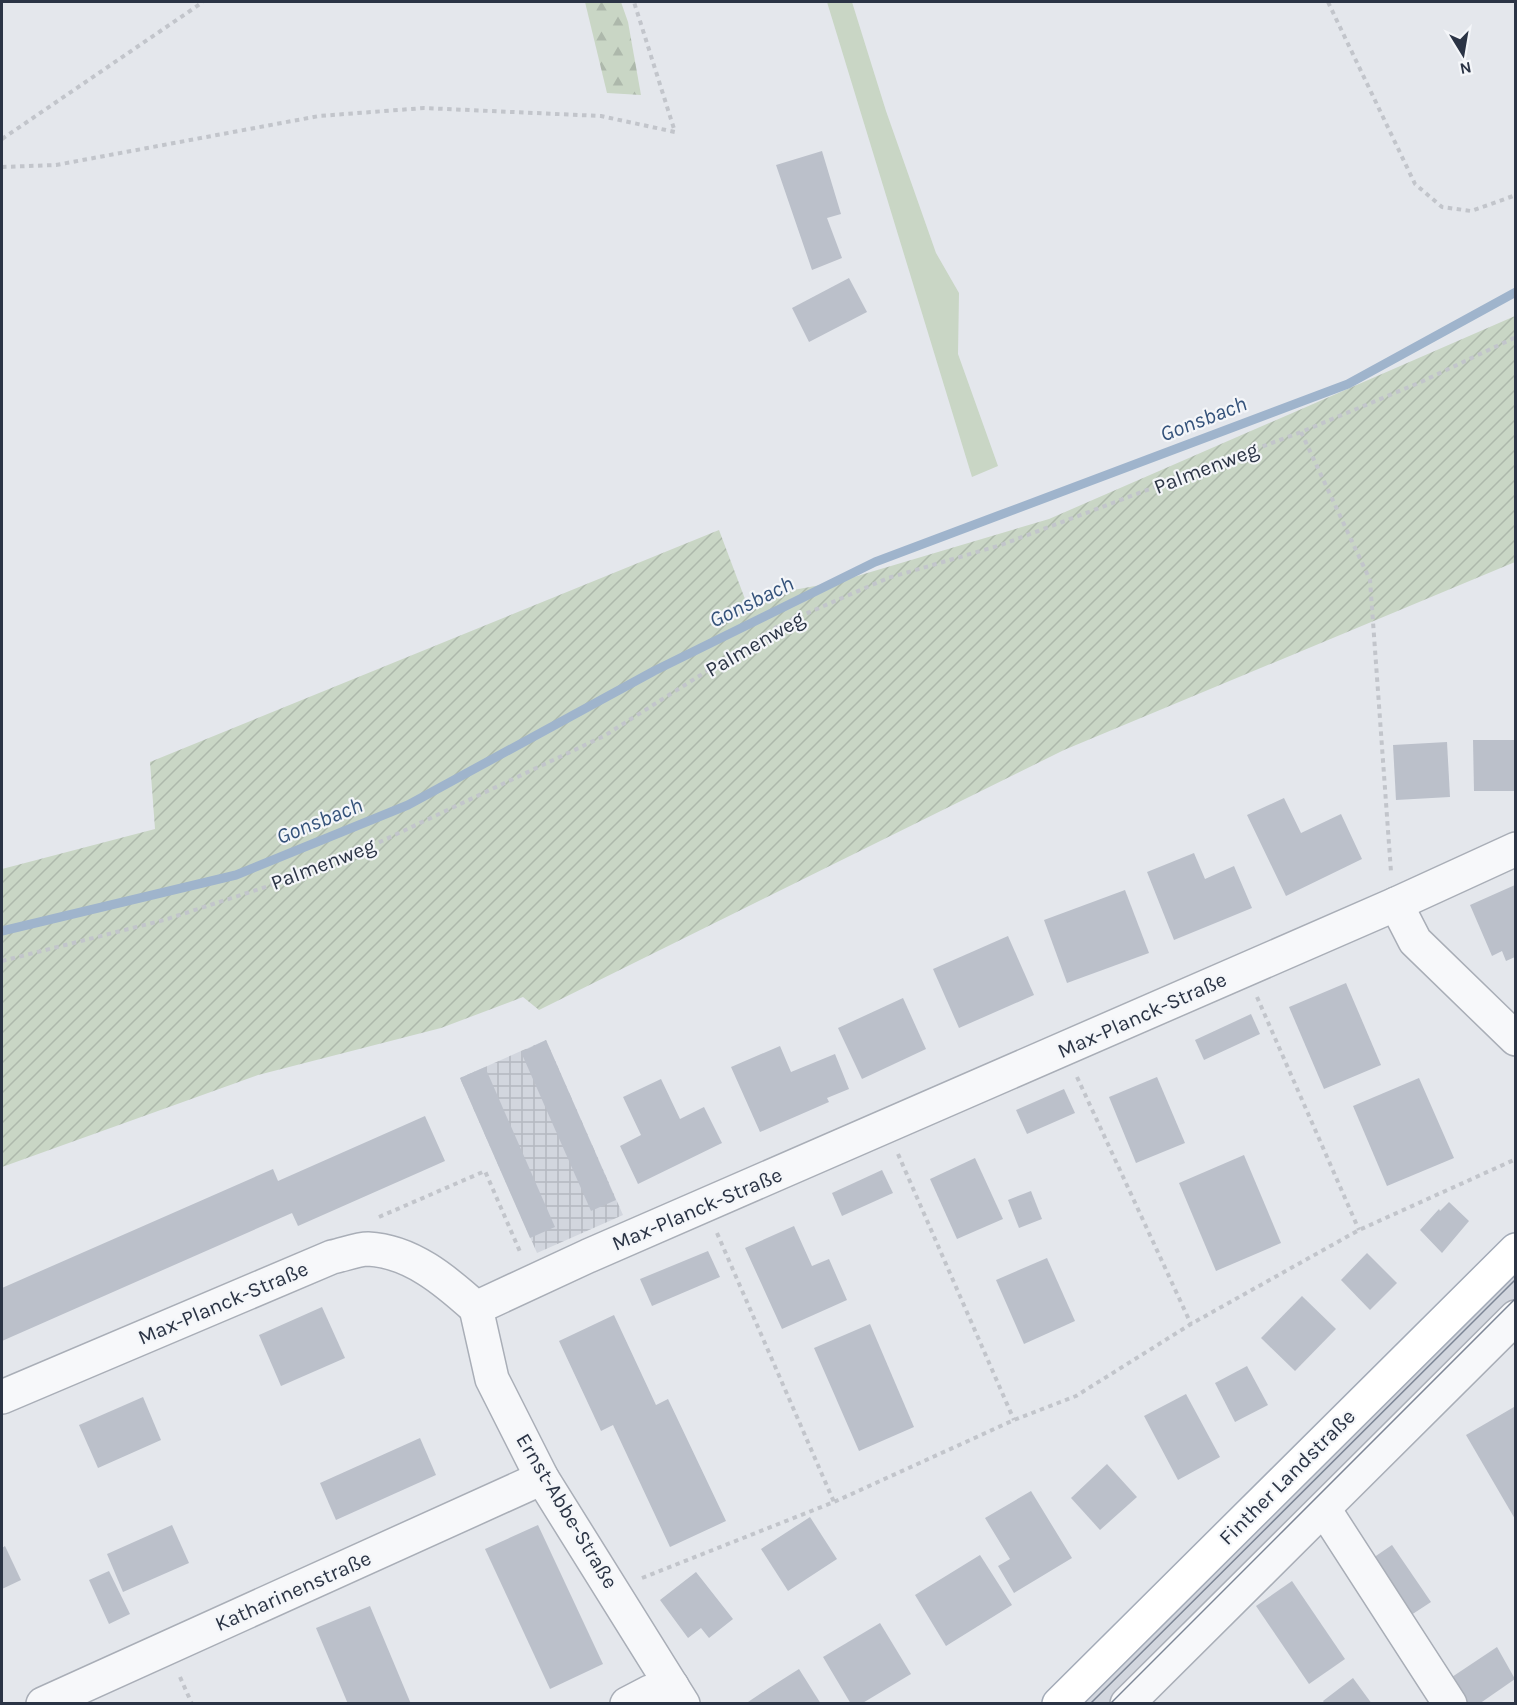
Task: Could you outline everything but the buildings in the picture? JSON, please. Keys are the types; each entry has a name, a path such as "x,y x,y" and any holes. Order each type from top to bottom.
{"main road":[{"name":"Finther Landstraße","path":"1059,1704 1515,1250"}],"street":[{"name":"Max-Planck-Straße","path":"2,1397 332,1257 368,1249 396,1255 425,1268 450,1284 476,1308 705,1205 1245,970 1394,891 1515,849"},
{"path":"1394,891 1415,941 1515,1039"},
{"name":"Ernst-Abbe-Straße","path":"476,1308 492,1379 542,1478 678,1695"},
{"path":"1127,1704 1515,1317"},
{"name":"Katharinenstraße","path":"43,1704 542,1478"},
{"path":"1323,1509 1450,1704"},
{"path":"627,1704 650,1692 678,1695"}],"path":[{"path":"2,139 203,2"},
{"path":"2,167 56,165 319,116 424,108 601,116 675,132 634,2"},
{"path":"1328,2 1415,184 1442,207 1471,211 1515,195"},
{"name":"Palmenweg","path":"2,961 164,920 327,867 604,736 780,626 888,578 1001,545 1301,432 1421,382 1515,337"},
{"path":"1301,432 1370,580 1394,891"},
{"path":"1245,970 1359,1230"},
{"path":"1064,1049 1191,1324"},
{"path":"886,1126 1014,1420"},
{"path":"613,1590 834,1502 1014,1420 1076,1396 1191,1324 1359,1230 1515,1159"},
{"path":"368,1249 374,1219 485,1171 535,1280"},
{"path":"705,1205 834,1502"}],"shaded area":[{"path":"546,1040 623,1215 537,1253 460,1078"},
{"path":"1515,1267 1515,1310 1118,1703 1076,1704"}],"green space":[{"path":"585,2 621,2 628,22 641,95 607,93"},
{"path":"827,2 852,2 886,111 936,253 959,293 958,354 998,466 972,477"},
{"path":"1515,316 1515,562 1064,750 539,1010 523,997 441,1028 258,1075 2,1167 2,869 155,829 150,762 719,530 745,599 837,582 1049,519"}],"waterway":[{"name":"Gonsbach","path":"2,931 236,875 408,805 654,671 875,562 1348,384 1516,292"}],"tram line":[{"path":"1090,1704 1516,1279"},
{"path":"1110,1704 1516,1298"}]}
